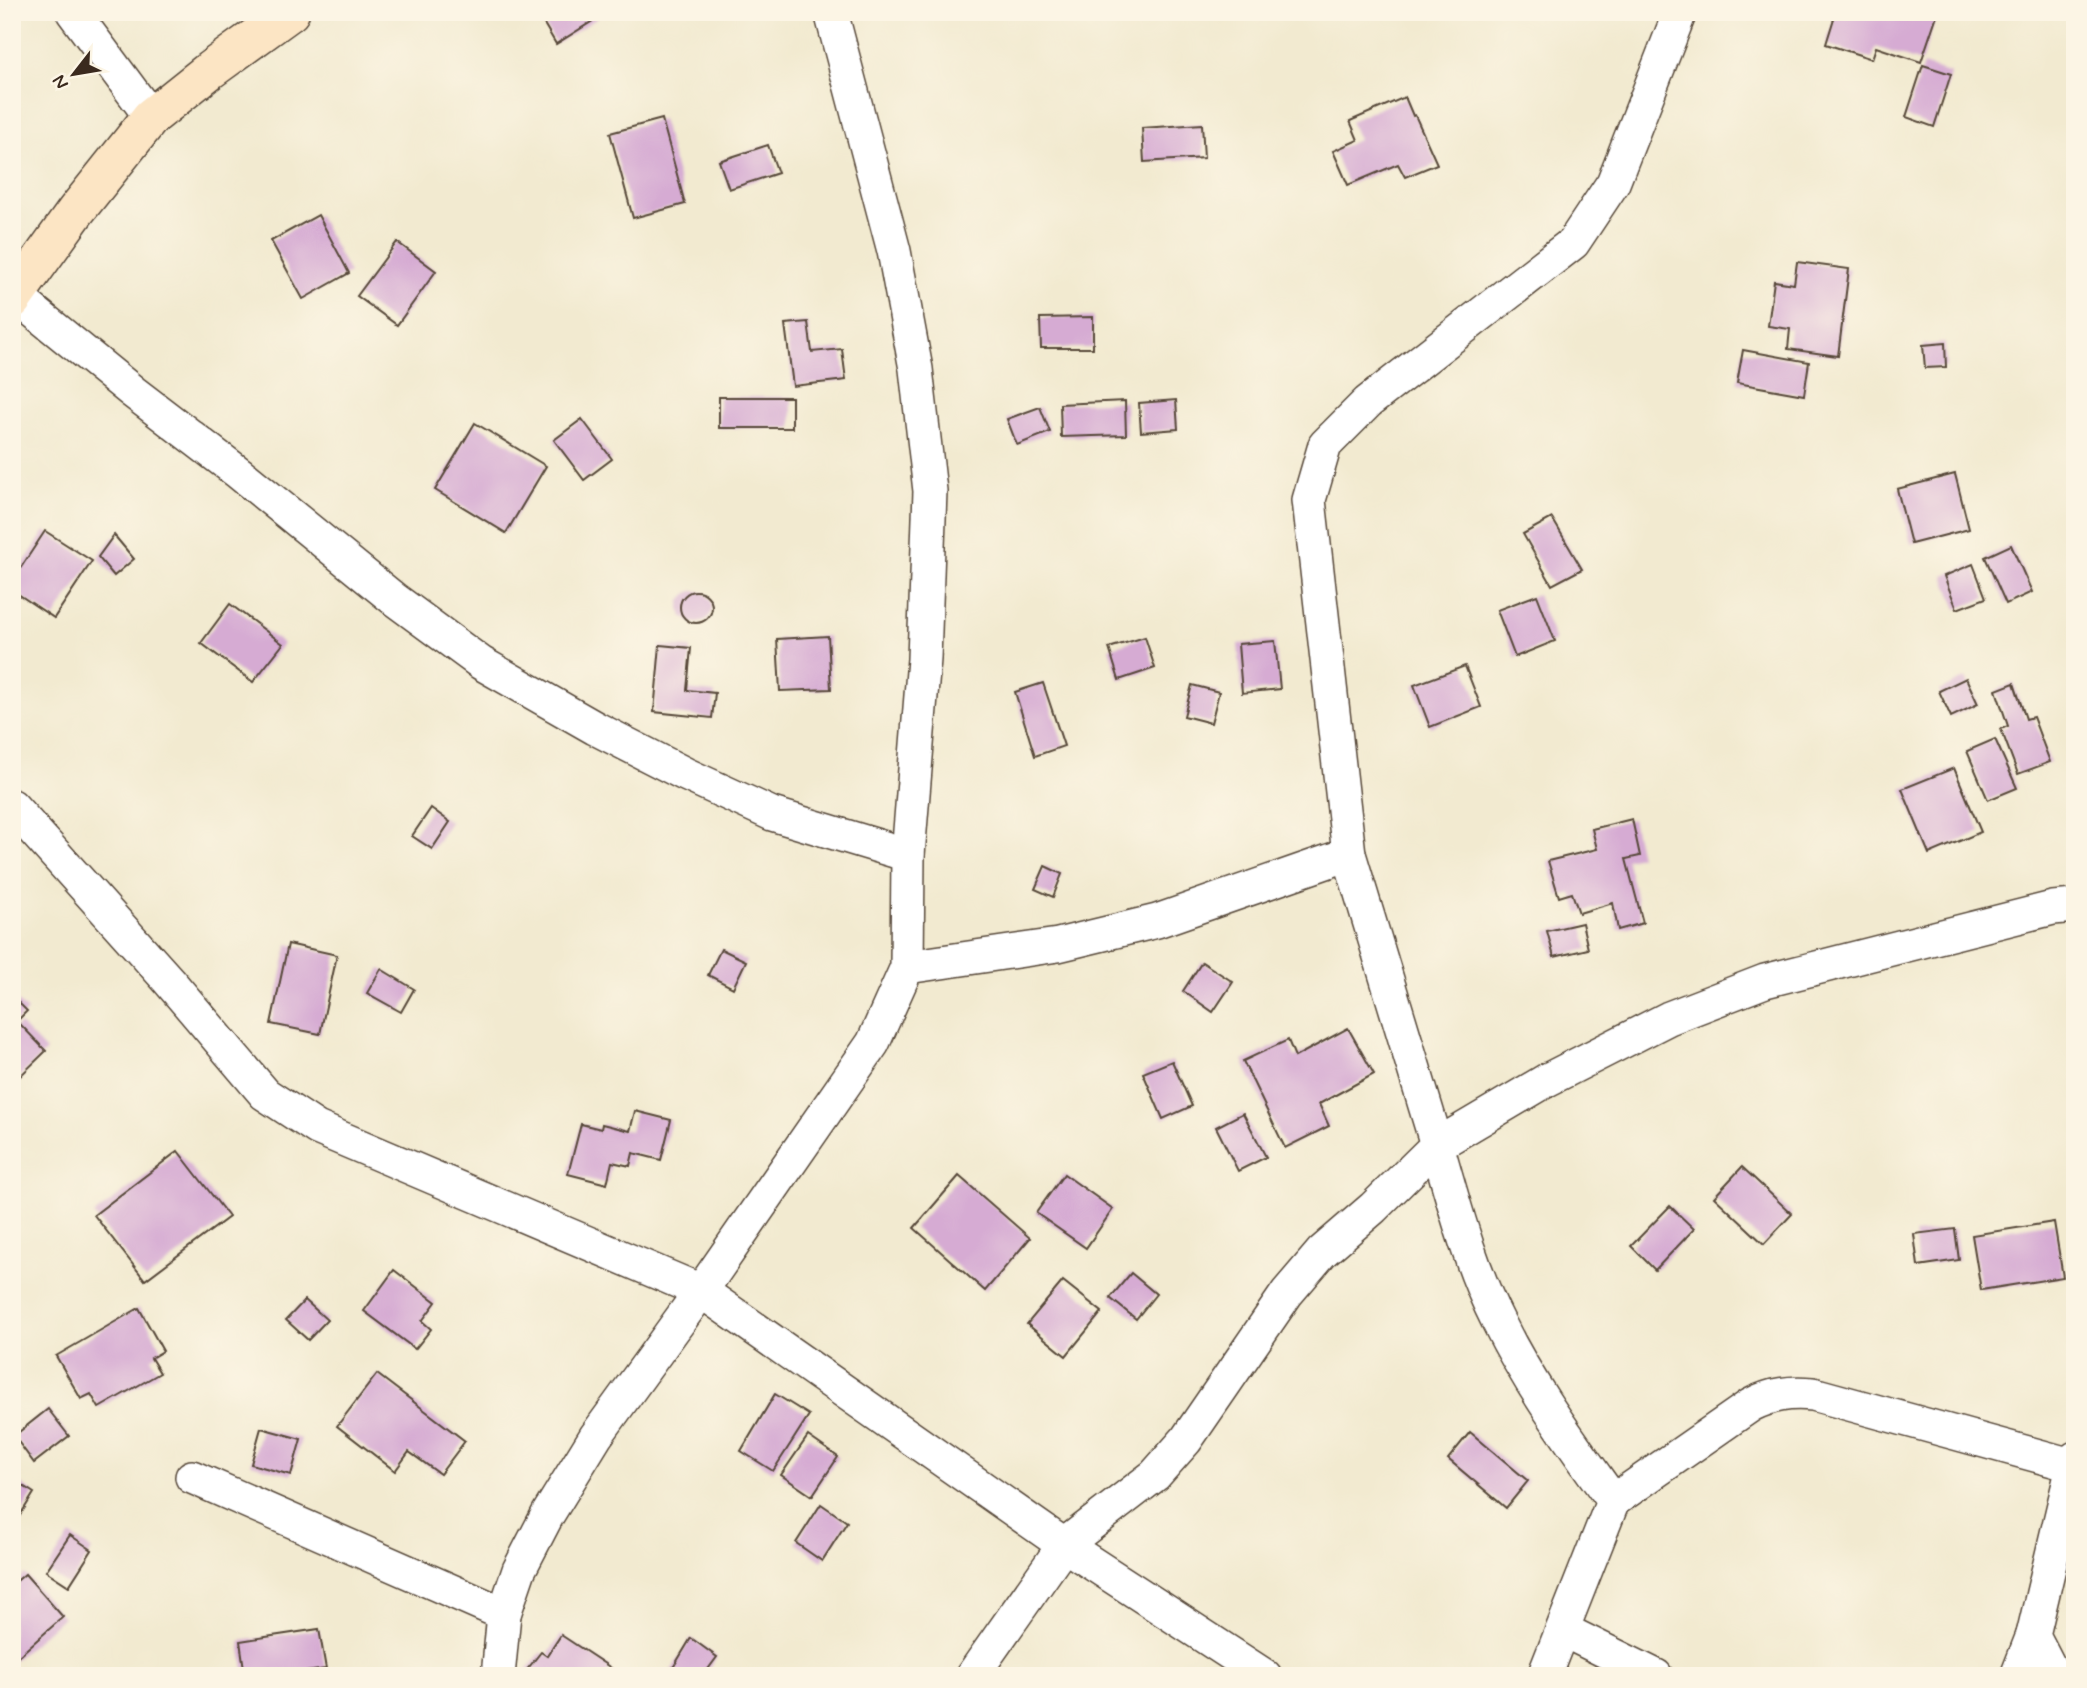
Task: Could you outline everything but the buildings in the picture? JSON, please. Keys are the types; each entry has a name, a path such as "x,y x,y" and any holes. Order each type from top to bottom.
{"street":[{"path":"73,12 151,117"},
{"path":"290,12 210,69 151,117 76,211 14,298 239,472 394,599 481,663 595,729 772,814 908,855"},
{"path":"498,1676 504,1614 519,1570 548,1514 596,1436 701,1291 873,1043 907,967 908,855 924,659 930,491 916,369 894,251 831,12"},
{"path":"1613,1501 1559,1426 1498,1321 1464,1236 1349,854 1309,500 1325,445 1368,402 1573,243 1613,183 1680,12"},
{"path":"12,806 160,971 265,1094 317,1128 701,1291 1064,1545 1265,1676"},
{"path":"907,967 1058,945 1157,921 1349,854"},
{"path":"972,1676 1064,1545 1155,1475 1186,1440 1304,1272 1437,1145 1547,1080 1669,1018 1765,981 2053,908 2075,906"},
{"path":"1544,1676 1613,1501 1751,1405 1769,1396 1793,1392 1813,1394 2074,1464 2033,1635 2017,1676"},
{"path":"192,1476 504,1614"},
{"path":"1563,1630 1656,1676"},
{"path":"2033,1635 2054,1676"}]}
